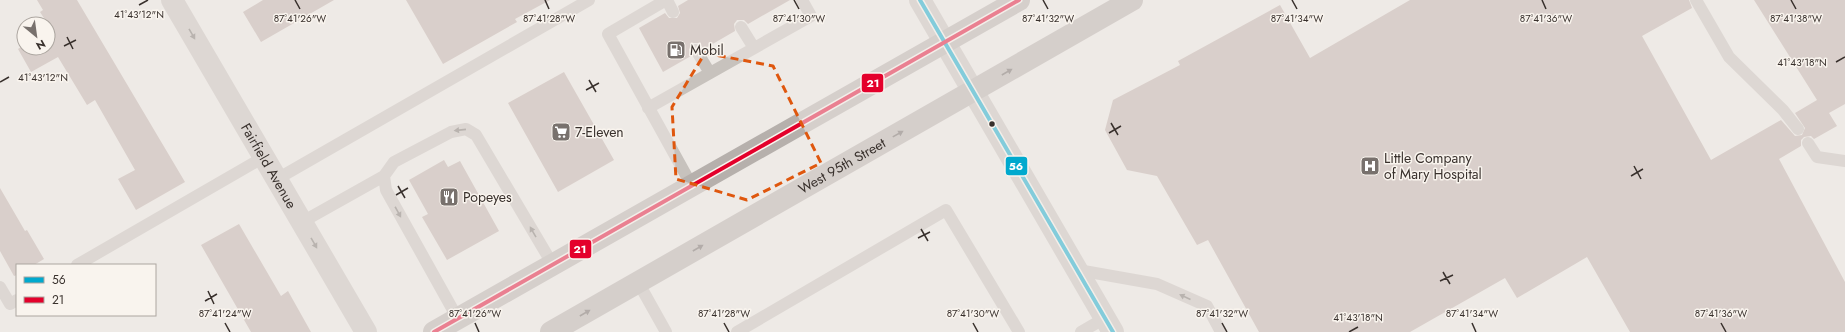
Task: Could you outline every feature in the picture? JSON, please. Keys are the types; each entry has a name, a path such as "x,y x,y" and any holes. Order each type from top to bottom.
{"main road":[{"path":"434,332 1019,0"},
{"name":"West 95th Street","path":"551,332 1132,0"}],"street":[{"name":"Fairfield Avenue","path":"172,0 366,332"},
{"path":"920,0 1109,325"}],"lane":[{"path":"277,179 590,0"},
{"path":"673,12 666,0 608,34 692,186"},
{"path":"648,108 811,16 802,0"},
{"path":"1696,0 1729,57 1783,110 1798,129"},
{"path":"742,27 754,48"},
{"path":"696,50 710,73"},
{"path":"302,222 384,176 394,162 451,132 466,129 476,135 553,265"},
{"path":"1808,143 1817,157 1845,161"},
{"path":"79,264 264,157"},
{"path":"384,176 386,190 458,318"},
{"path":"737,332 946,210 1019,332"},
{"path":"1078,270 1157,284 1207,306 1221,332"},
{"path":"638,282 666,332"},
{"path":"0,288 10,304 16,301"},
{"path":"1081,332 1109,325"}],"highlighted area":[{"path":"705,53 773,66 821,163 747,200 676,179 672,107"}],"building":[{"path":"37,0 77,0 185,182 136,210 118,179 135,170 95,100 87,105 58,57 31,72 22,56 56,56 56,16 43,16 40,12 43,10"},
{"path":"263,0 334,0 261,42 243,12"},
{"path":"406,0 550,0 515,19 517,22 443,64"},
{"name":"Mobil","path":"688,0 790,0 748,24 744,20 737,20 734,24 735,31 704,49 699,43 692,43 689,50 691,56 663,72 639,28 665,13 669,18 677,18 680,13 678,6"},
{"path":"1410,0 1689,0 1692,8 1642,36 1711,160 1781,120 1795,136 1802,135 1805,128 1795,113 1817,100 1754,0 1845,0 1845,104 1829,113 1837,126 1814,139 1811,136 1804,137 1801,140 1801,146 1779,159 1845,282 1845,332 1630,332 1587,257 1517,298 1505,278 1410,332 1259,332 1208,240 1197,245 1157,176 1127,170 1105,130 1113,100 1180,65 1178,61 1280,5 1310,58"},
{"name":"7-Eleven","path":"564,72 614,160 558,192 508,103"},
{"name":"Popeyes","path":"444,160 448,167 460,161 499,231 447,260 422,217 428,214 409,180"},
{"path":"0,188 25,231 27,230 44,259 36,264 16,264 16,275 14,276 0,251"},
{"path":"239,224 281,296 288,291 311,332 251,332 201,245"}],"transit line":[{"name":"56","path":"920,0 1113,332"},
{"name":"21","path":"434,332 1019,0"}],"place":[{"name":"Mobil","path":"676,50"},
{"name":"7-Eleven","path":"561,132"},
{"name":"Little Company of Mary Hospital","path":"1370,166"},
{"name":"Popeyes","path":"449,197"}]}
